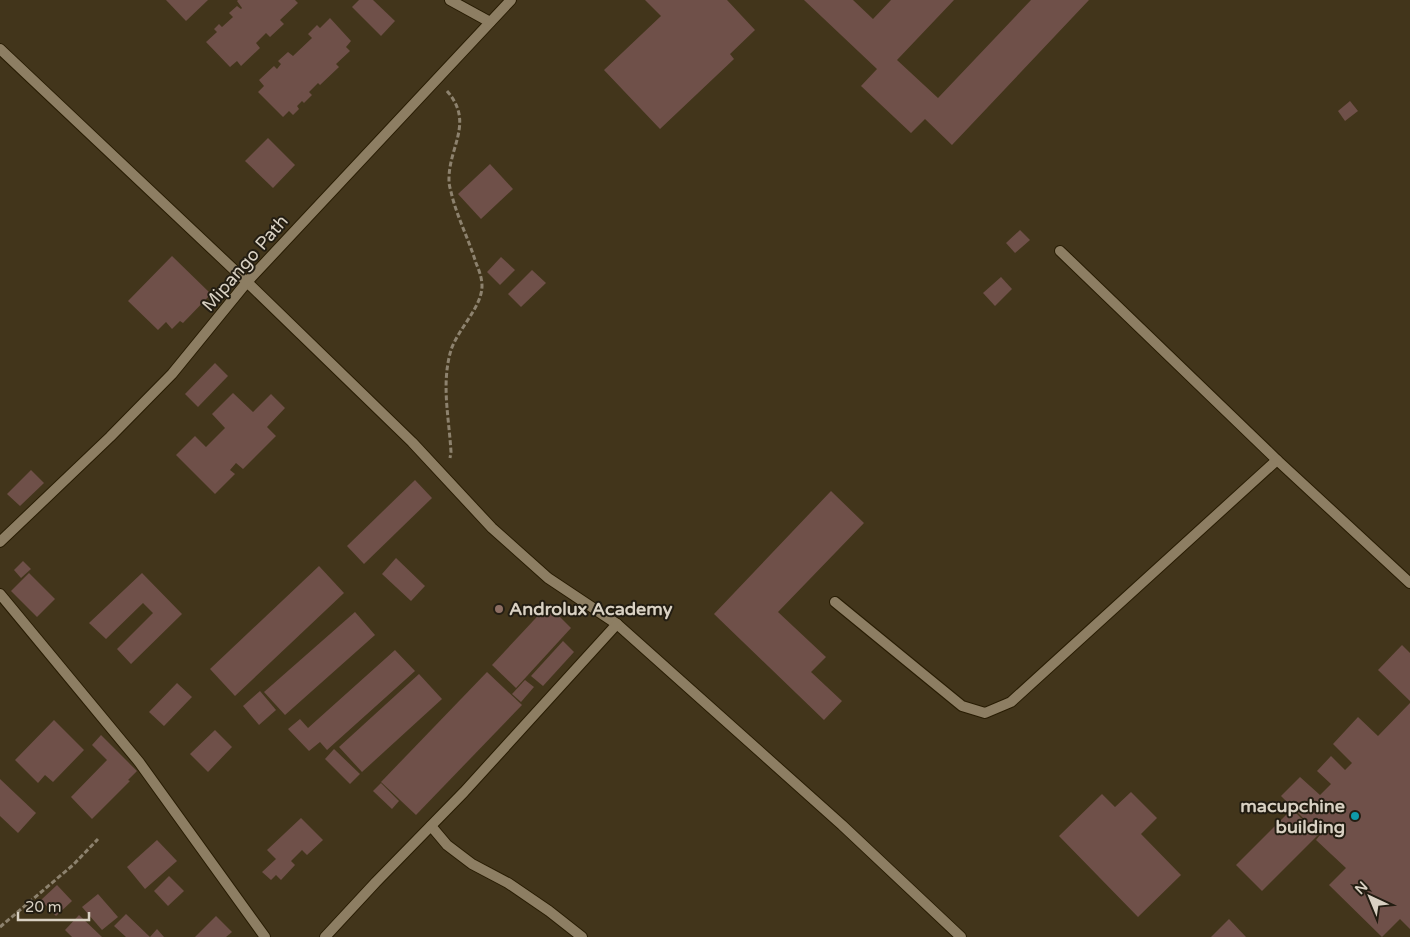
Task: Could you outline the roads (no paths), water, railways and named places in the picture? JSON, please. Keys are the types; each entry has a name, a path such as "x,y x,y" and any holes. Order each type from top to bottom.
{"street":[{"path":"450,0 490,22"},
{"name":"Mipango Path","path":"0,542 172,374 247,282 511,0"},
{"path":"0,49 247,282 412,442 492,528 548,578 617,624 842,825 961,937"},
{"path":"1060,251 1278,460 1410,583"},
{"path":"835,602 962,706 984,713 1011,702 1278,460"},
{"path":"0,594 138,762 265,937"},
{"path":"325,937 464,792 617,624"},
{"path":"431,826 447,845 472,864 508,883 549,911 582,937"}],"place":[{"name":"Androlux Academy","path":"499,609"},
{"name":"macupchine building","path":"1355,816"}]}
